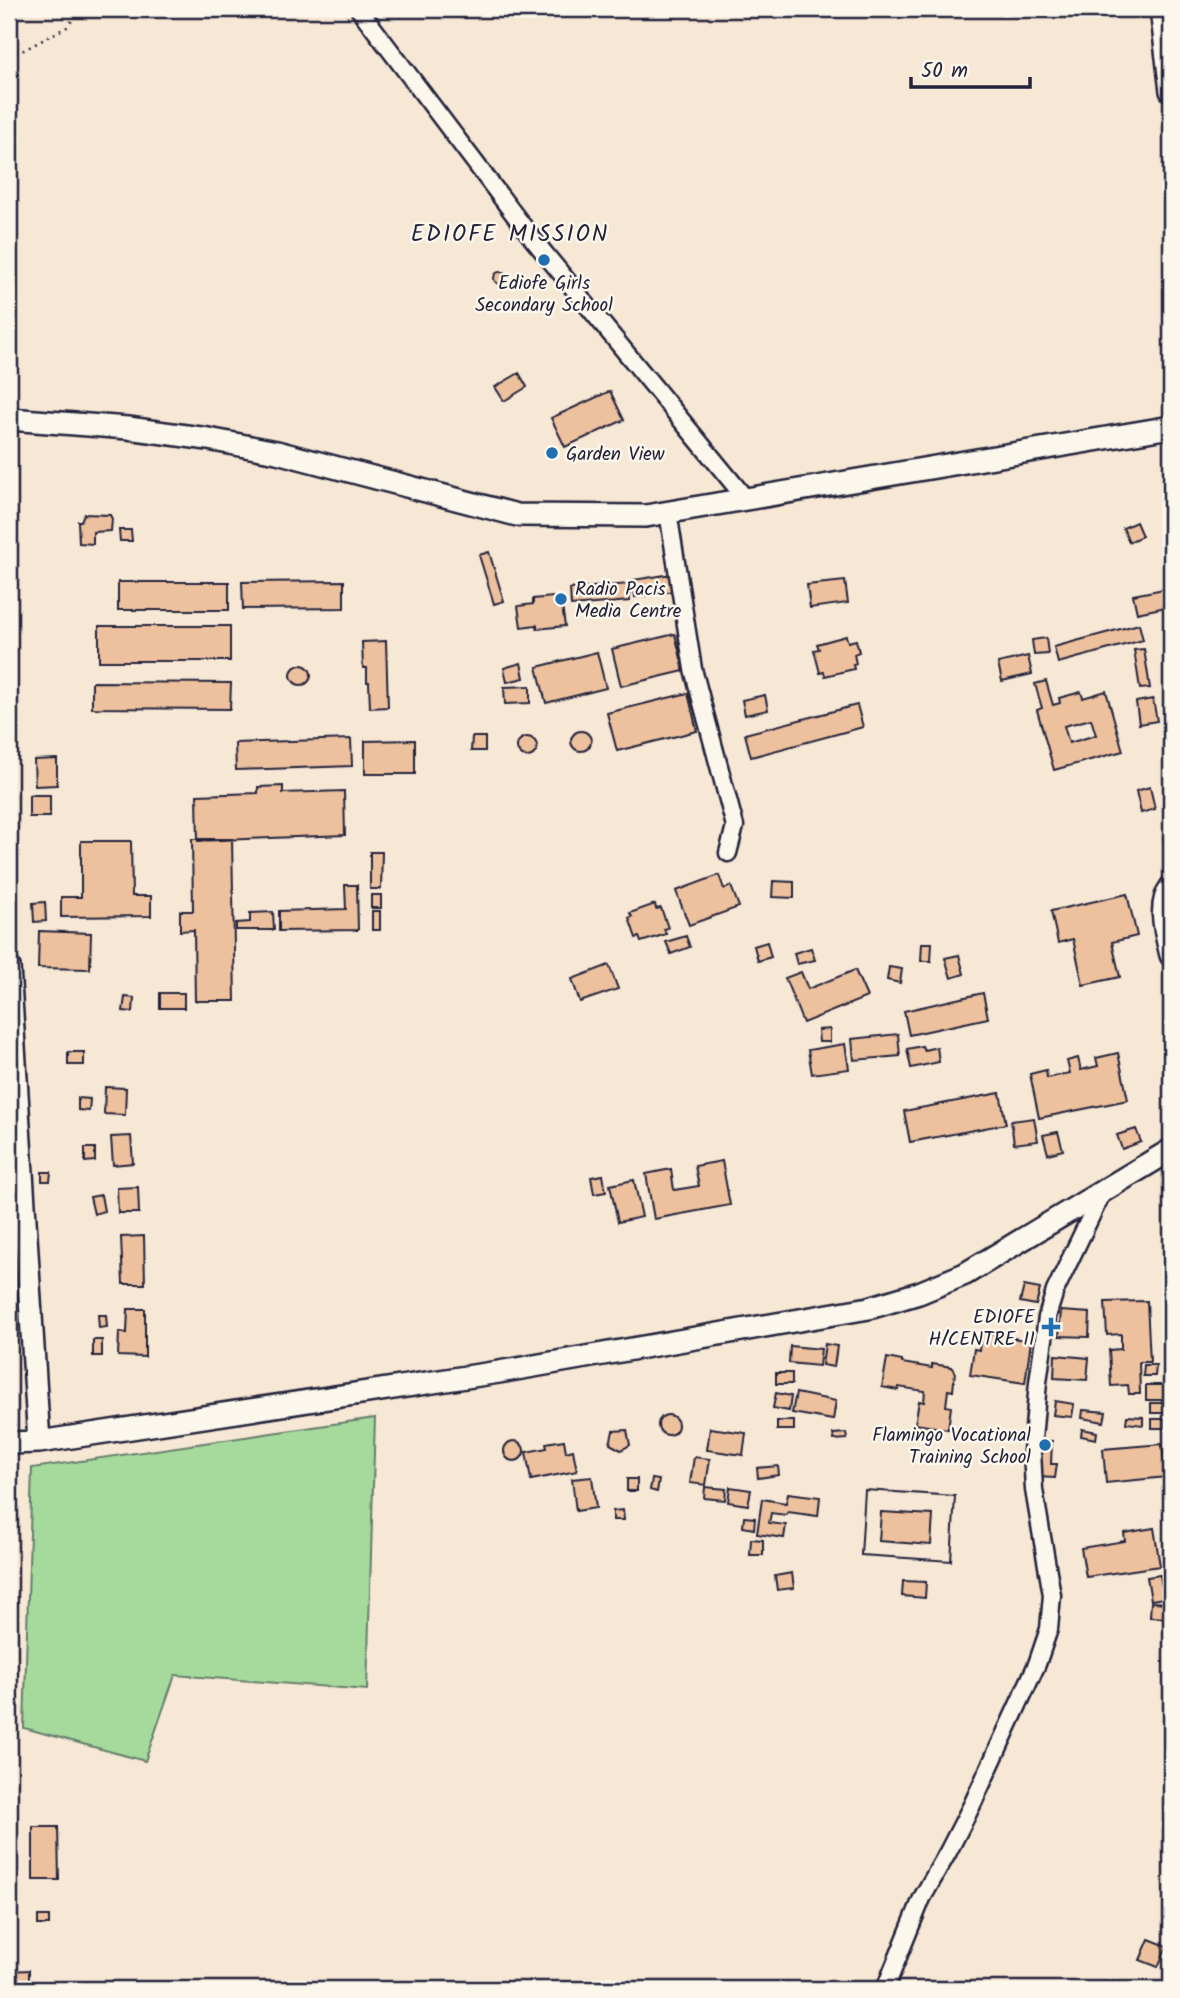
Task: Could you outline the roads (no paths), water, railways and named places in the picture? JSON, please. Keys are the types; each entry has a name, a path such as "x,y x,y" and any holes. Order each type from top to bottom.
{"street":[{"path":"359,9 533,238 747,499"},
{"path":"1161,9 1171,91"},
{"path":"9,419 128,428 277,452 517,515 646,516 1171,427"},
{"path":"668,512 693,669 735,827 727,853"},
{"path":"1171,887 1167,893 1163,920 1171,956"},
{"path":"9,967 39,1442"},
{"path":"9,1444 39,1442 499,1372 869,1308 919,1293 965,1274 1171,1150"},
{"path":"885,1989 922,1898 977,1794 1037,1664 1049,1629 1052,1595 1034,1490 1032,1451 1038,1382 1046,1317 1055,1291 1102,1193"}],"place":[{"name":"Ediofe Girls Secondary School","path":"544,260"},
{"name":"Garden View","path":"552,453"},
{"name":"Radio Pacis Media Centre","path":"561,599"},
{"name":"EDIOFE H/CENTRE II","path":"1051,1327"},
{"name":"Flamingo Vocational Training School","path":"1045,1445"}],"district":[{"name":"EDIOFE MISSION","path":"510,233"}]}
